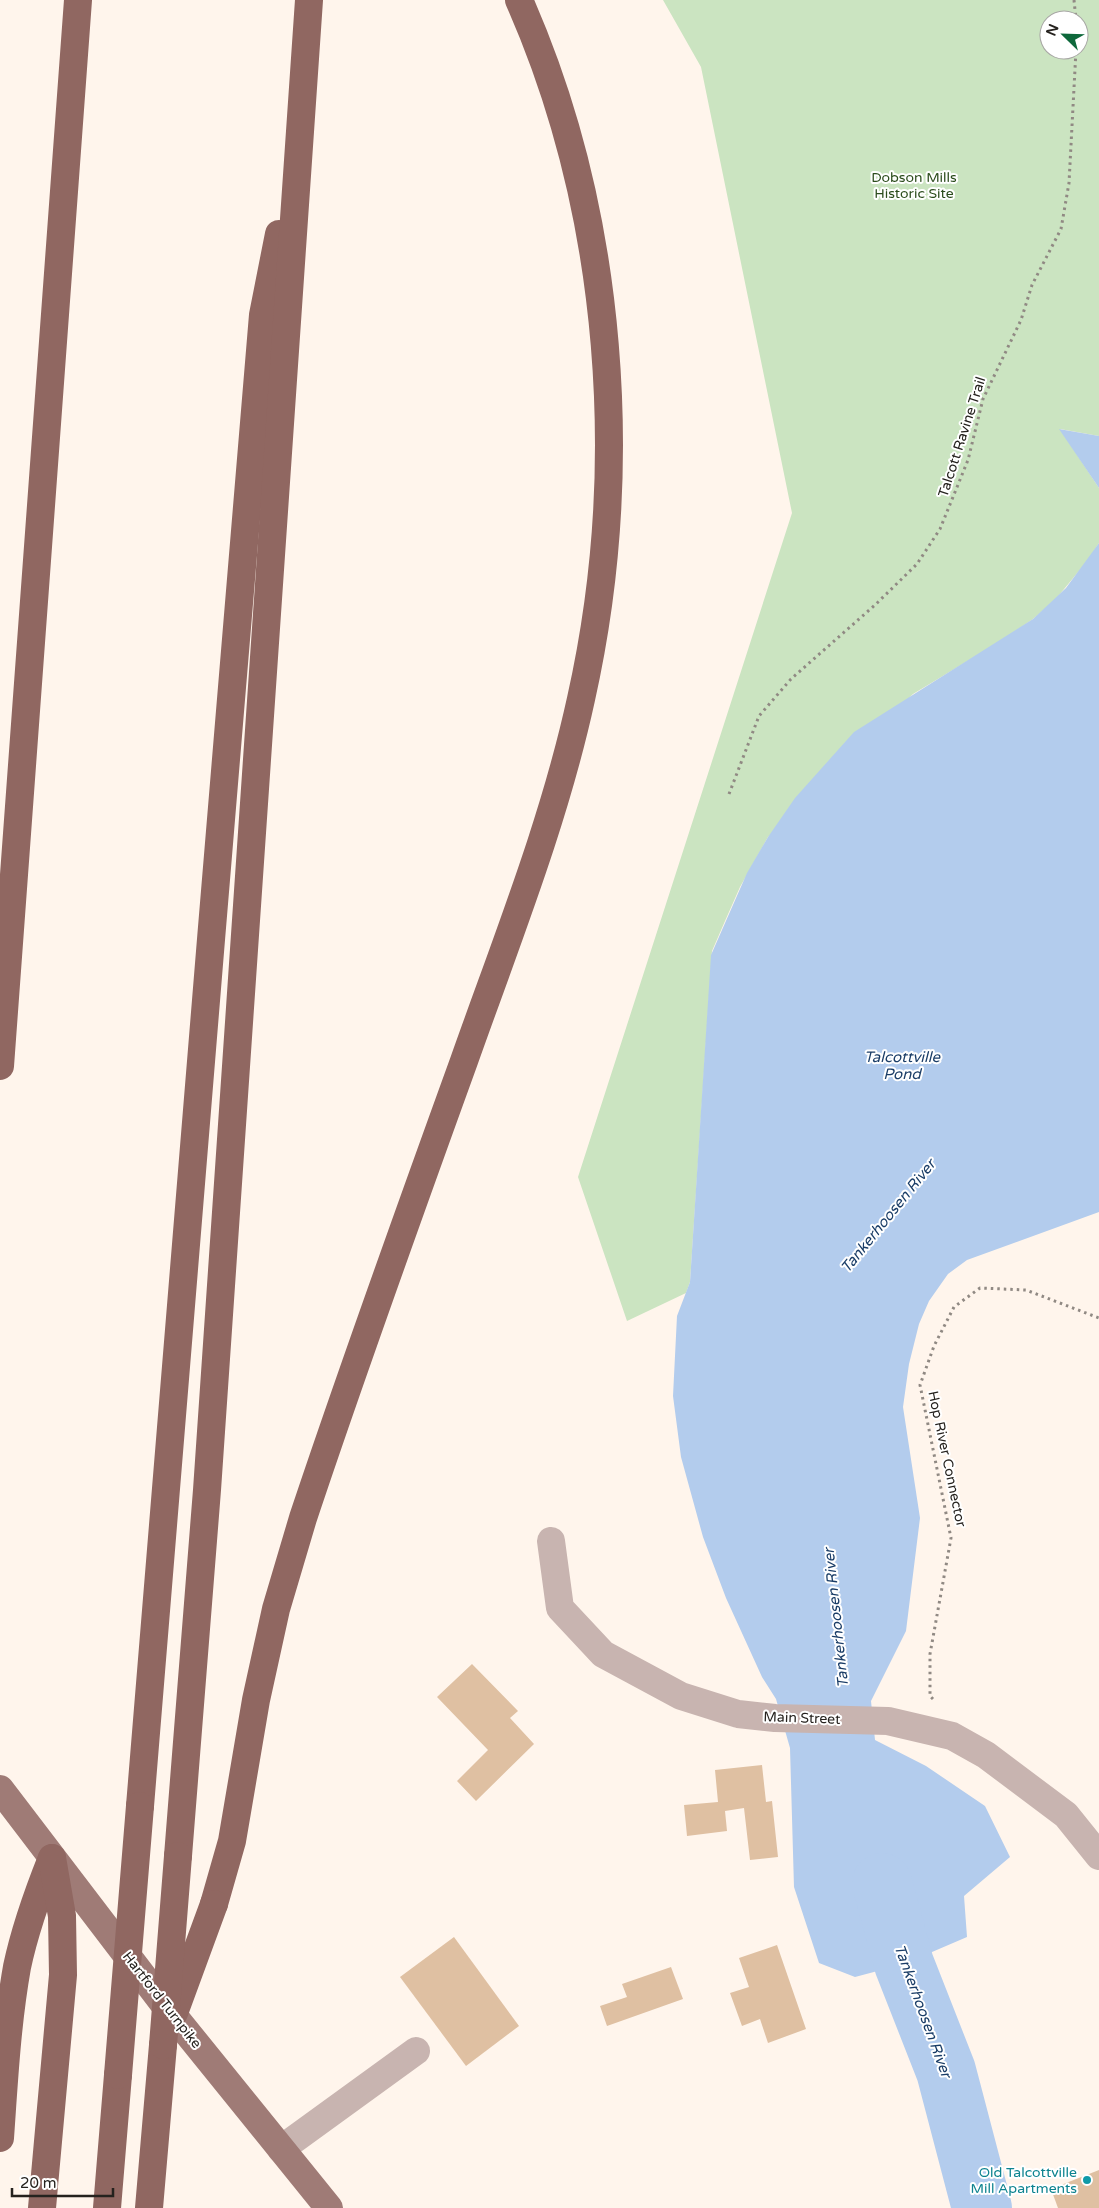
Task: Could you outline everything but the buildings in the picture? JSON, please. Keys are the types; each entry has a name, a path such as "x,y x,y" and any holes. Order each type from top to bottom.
{"highway":[{"path":"0,1066 78,0"},
{"path":"149,2208 208,1480 310,0"},
{"path":"163,2045 214,1904 232,1841 256,1700 276,1608 298,1534 337,1414 549,820 581,701 596,628 607,526 609,459 604,354 598,291 585,204 565,124 547,70 519,0"},
{"path":"107,2208 140,1806 174,1352 224,803 263,315 301,119"},
{"path":"0,2138 8,2031 18,1965 34,1904 52,1858"},
{"path":"42,2208 63,1975 62,1916 52,1858"}],"main road":[{"name":"Hartford Turnpike","path":"0,1789 164,2004 328,2208"}],"street":[{"name":"Main Street","path":"551,1541 560,1608 603,1654 681,1696 738,1714 775,1718 888,1721 952,1736 986,1755 1066,1815 1099,1856"},
{"path":"281,2149 416,2051"}],"path":[{"name":"Talcott Ravine Trail","path":"729,794 759,716 792,679 917,564 940,529 968,460 983,399 1021,320 1032,285 1062,229 1069,183 1075,60"},
{"name":"Hop River Connector","path":"952,1736 954,1726 949,1711 930,1696 930,1654 951,1538 920,1385 934,1346 954,1307 980,1288 1026,1290 1099,1318"}],"green space":[{"name":"Dobson Mills Historic Site","path":"663,0 1099,0 1099,436 1060,429 1099,488 1099,543 1088,560 1055,600 1033,619 1004,639 913,694 768,837 740,887 712,951 690,1282 686,1293 627,1321 578,1177 792,513 701,67"}],"water":[{"path":"1059,429 1099,436 1099,488"},
{"name":"Talcottville Pond","path":"1099,543 1099,1212 967,1260 948,1274 929,1301 919,1324 909,1364 903,1407 920,1518 906,1631 871,1701 875,1740 926,1766 985,1806 1010,1857 964,1896 967,1937 904,1964 855,1977 819,1963 794,1887 790,1748 776,1699 762,1677 726,1598 703,1537 681,1457 673,1396 677,1316 690,1282 711,955 747,873 768,837 795,798 854,732 1033,619 1066,588"}],"waterway":[{"name":"Tankerhoosen River","path":"882,1883 904,1964 946,2071 982,2208"}],"place":[{"name":"Old Talcottville Mill Apartments","path":"1087,2180"}]}
